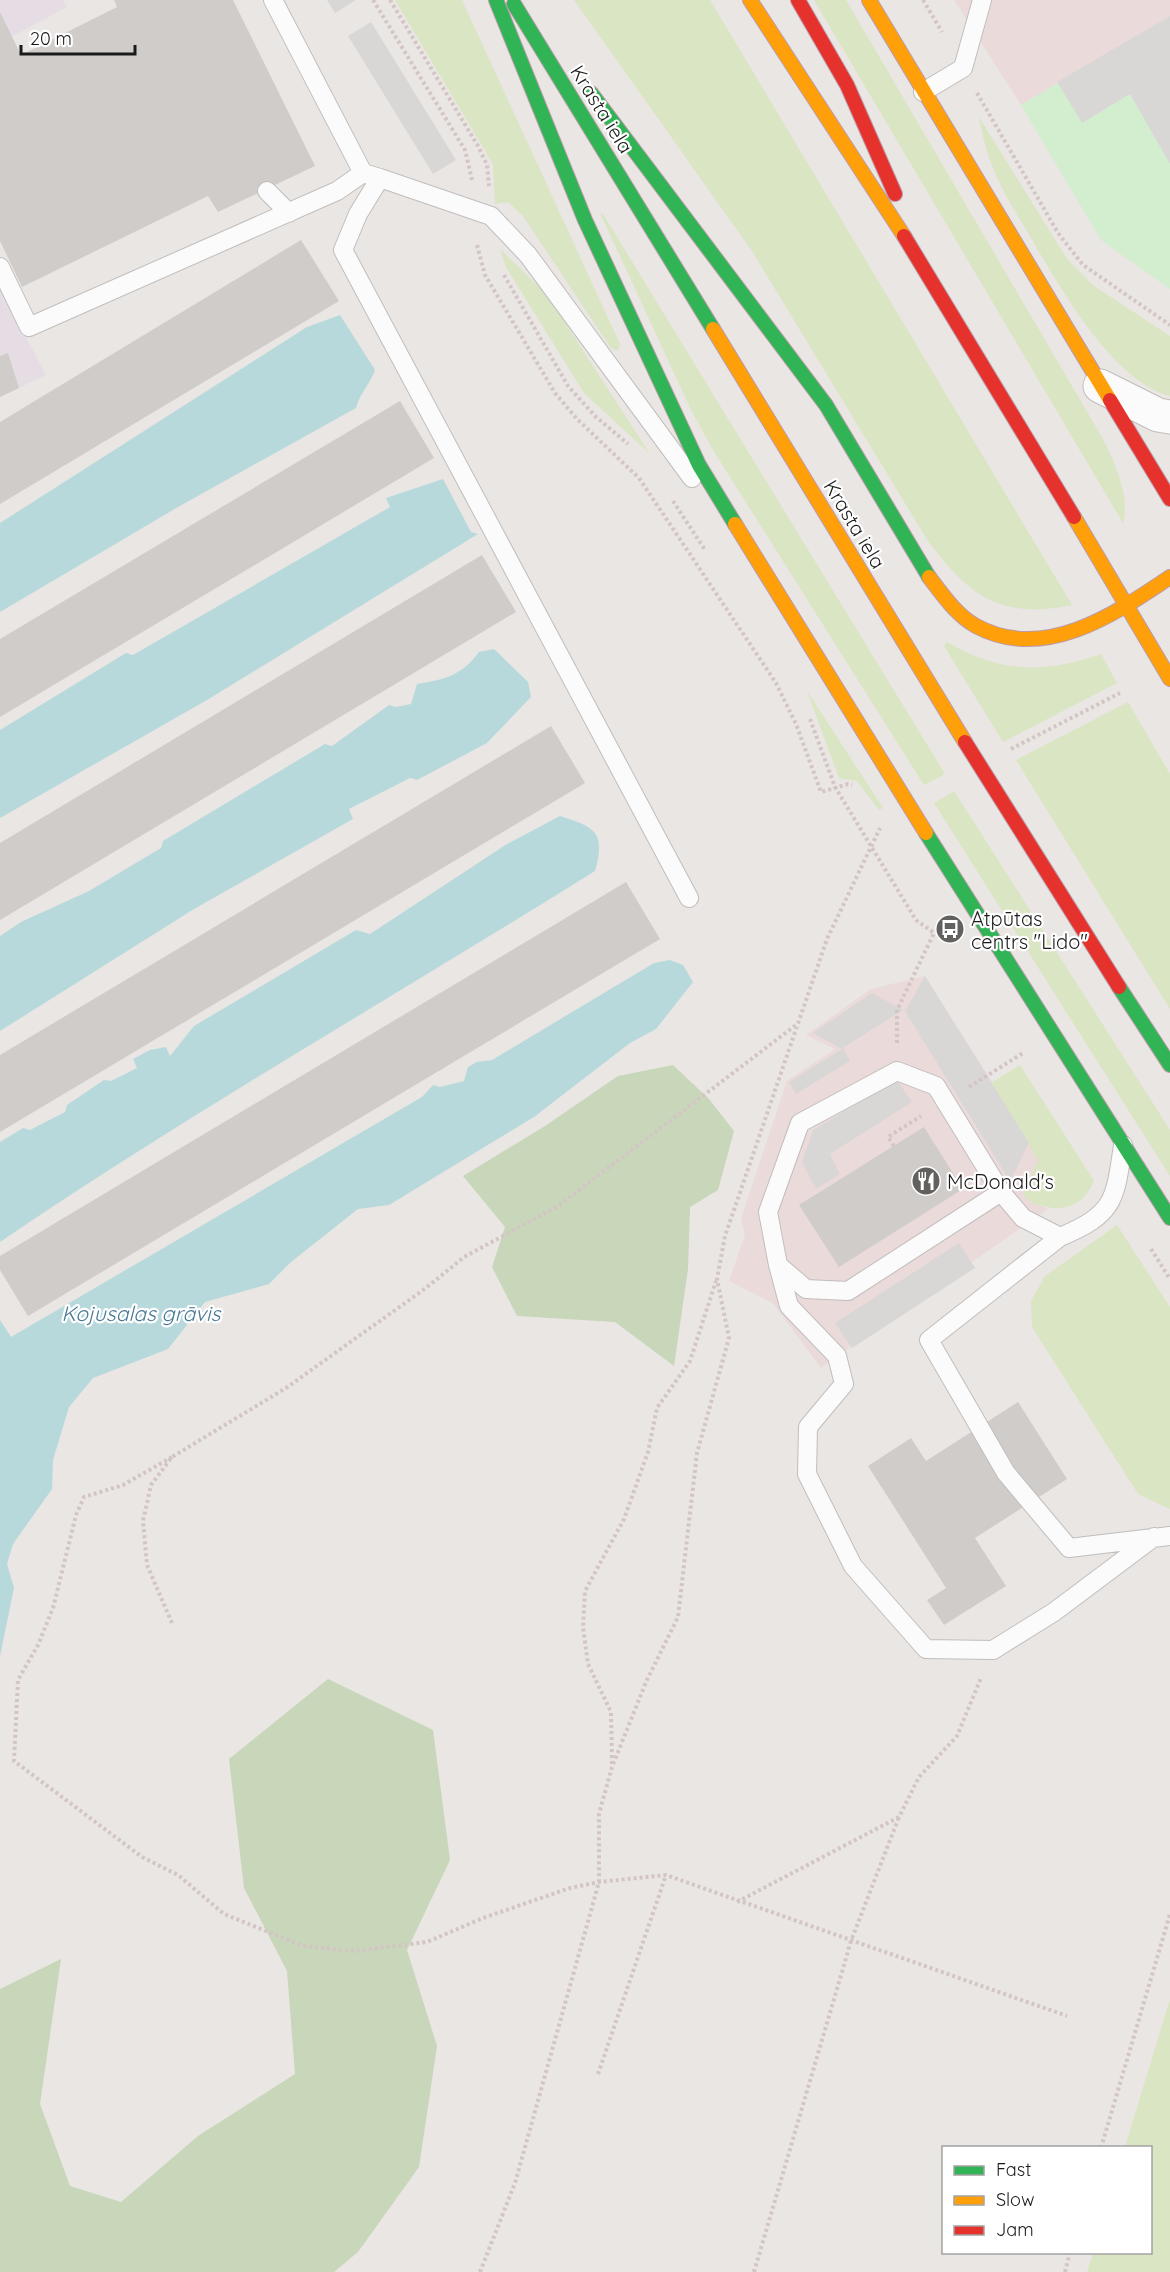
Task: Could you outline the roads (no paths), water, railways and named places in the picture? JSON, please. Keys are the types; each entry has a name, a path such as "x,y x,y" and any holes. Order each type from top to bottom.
{"highway":[{"path":"496,0 585,220 699,465 1170,1218"},
{"name":"Krasta iela","path":"512,0 1036,859 1170,1065"},
{"path":"522,0 557,47"},
{"path":"750,0 931,278 1170,679"},
{"path":"798,0 847,85 931,278"},
{"path":"869,0 922,92 1170,499"},
{"path":"585,85 825,405 926,573 952,607 976,626 1009,638 1038,639 1067,635 1127,606 1170,577"}],"street":[{"path":"1100,386 1158,415 1170,417"}],"lane":[{"path":"273,0 372,175 490,216 528,255 785,605"},
{"path":"922,92 963,68 982,0"},
{"path":"0,267 29,327 372,175"},
{"path":"372,175 343,250 689,898"},
{"path":"267,190 289,213"},
{"path":"1060,1237 1023,1218 1001,1192 936,1086 897,1071 800,1123 768,1212 777,1265 789,1306 837,1356 844,1384 808,1427 807,1474 854,1566 926,1648 993,1650 1054,1612 1162,1537"},
{"path":"1124,1143 1116,1194 1102,1212 1080,1228 1060,1237 929,1340 1006,1473 1069,1548 1162,1537"},
{"path":"777,1265 806,1289 848,1291 1001,1192"}],"water":[{"path":"340,315 375,370 356,408 178,507 0,612 0,523 307,327"},
{"path":"443,479 471,532 478,534 207,700 0,818 0,730 126,653 133,655 390,507 386,498"},
{"path":"494,649 528,682 531,697 487,743 417,780 410,778 349,809 353,819 194,909 0,1031 0,936 21,922 89,891 161,848 163,841 325,744 332,746 389,705 396,707 411,704 417,684 452,675 466,666 479,652"},
{"path":"560,816 582,824 595,833 599,848 595,871 147,1146 0,1242 0,1142 23,1128 30,1130 65,1112 67,1105 104,1080 111,1081 137,1068 133,1059 150,1050 166,1047 170,1056 194,1026 356,930 370,934 507,844"},
{"name":"Kojusalas grāvis","path":"670,960 683,965 693,982 656,1029 630,1043 534,1117 389,1205 358,1209 291,1262 269,1284 205,1302 168,1349 93,1378 69,1407 53,1460 52,1489 13,1544 7,1564 14,1588 0,1656 0,1320 11,1337 422,1097 433,1085 440,1087 464,1081 468,1067 477,1062 492,1060 654,963"}],"place":[{"name":"Atpūtas centrs \"Lido\"","path":"950,929"},
{"name":"McDonald's","path":"926,1181"}]}
